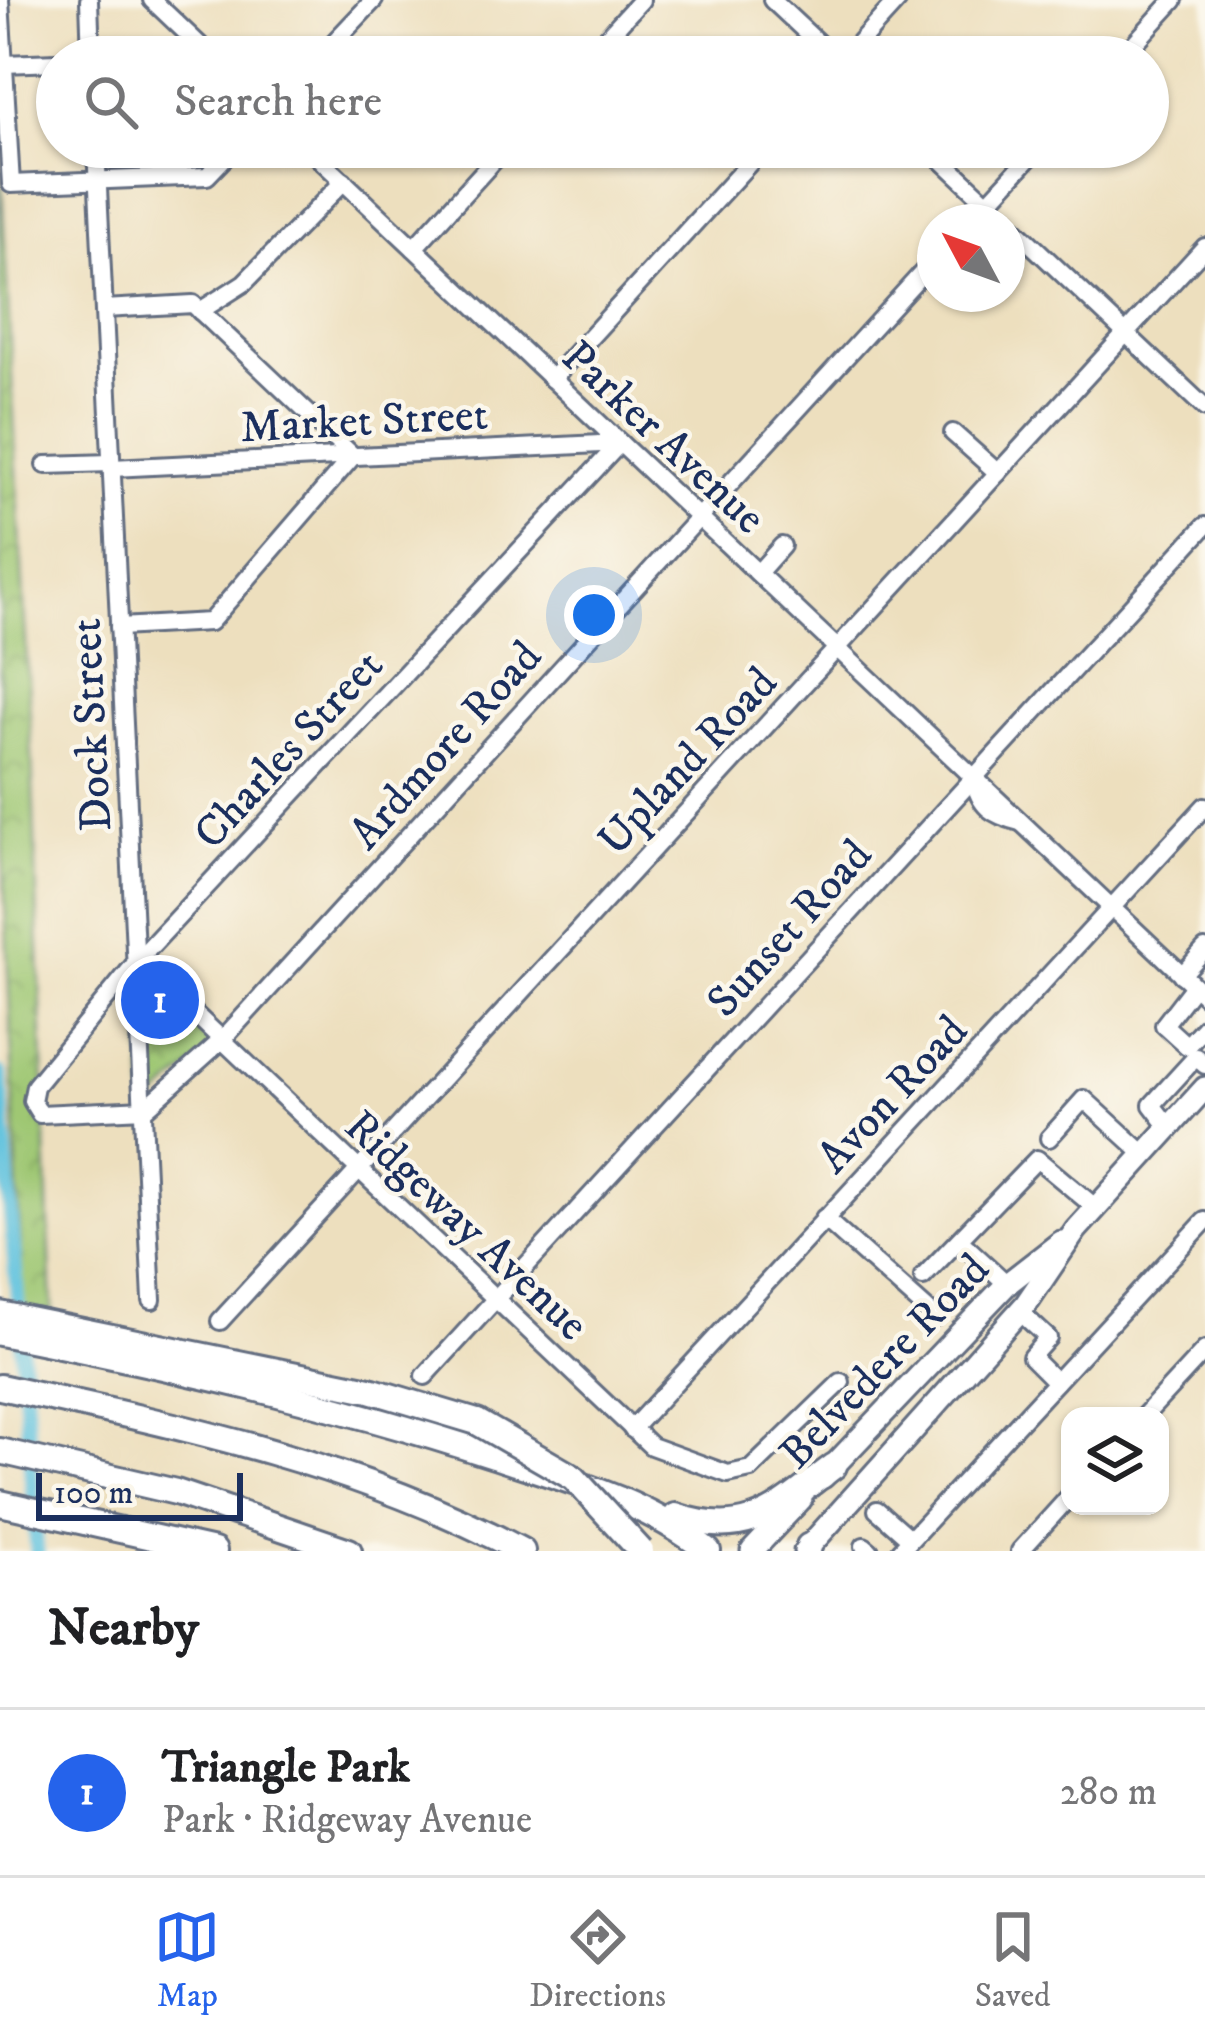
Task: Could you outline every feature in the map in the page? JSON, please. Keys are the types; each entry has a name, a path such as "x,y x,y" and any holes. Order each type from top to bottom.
{"highway":[{"path":"0,1314 51,1334 321,1402 712,1528 740,1526 770,1513 834,1466"},
{"path":"0,1333 51,1334 370,1390 477,1422 574,1478 641,1551"},
{"path":"0,1387 309,1460 420,1502 522,1551"},
{"path":"0,1451 213,1502 349,1551"},
{"path":"0,1503 214,1551"},
{"path":"639,1506 708,1551"}],"main road":[{"name":"Belvedere Road","path":"752,1551 1007,1284 1076,1229 1205,1088"},
{"name":"Belvedere Road","path":"807,1549 1019,1311 1076,1229"}],"street":[{"path":"0,0 8,179 17,186 98,182 207,176 215,168"},
{"path":"88,0 90,36"},
{"path":"152,0 190,36"},
{"path":"340,36 374,0"},
{"path":"608,36 641,0"},
{"path":"772,0 811,36"},
{"path":"865,36 898,0"},
{"path":"1141,36 1174,0"},
{"path":"3,64 36,63"},
{"name":"Dock Street","path":"97,168 152,1300"},
{"name":"Parker Avenue","path":"330,168 974,777 985,806 996,816 1021,822 1194,986"},
{"path":"414,248 487,168"},
{"path":"552,379 745,168"},
{"path":"950,168 1205,408"},
{"path":"987,203 1020,168"},
{"path":"200,311 244,284 344,182"},
{"name":"Upland Road","path":"220,1321 1205,247"},
{"name":"Ardmore Road","path":"145,1109 222,1040 917,279"},
{"path":"104,309 193,304 353,456 210,622 119,627"},
{"path":"952,433 998,473"},
{"name":"Market Street","path":"46,465 620,443"},
{"name":"Charles Street","path":"145,1109 40,1114 32,1101 35,1086 138,960 620,443"},
{"name":"Sunset Road","path":"424,1376 1205,526"},
{"path":"758,573 782,546"},
{"name":"Avon Road","path":"632,1429 1205,806"},
{"path":"1196,1056 1164,1021 1194,986 1205,949"},
{"name":"Ridgeway Avenue","path":"138,960 651,1447 728,1474 751,1469 842,1382"},
{"path":"1169,1127 1152,1106 1196,1056 1205,1027"},
{"path":"1049,1138 1084,1099 1144,1154"},
{"path":"923,1277 1037,1159 1096,1208"},
{"path":"824,1218 935,1317"},
{"path":"877,1510 905,1545 1205,1221"},
{"path":"960,1241 1007,1284"},
{"path":"1019,1311 1048,1338 1031,1357 1057,1382"},
{"path":"1152,1407 1205,1350"},
{"path":"1020,1551 1061,1506"}],"green space":[{"path":"0,151 32,757 52,1312 23,1307 0,789"},
{"path":"138,960 222,1040 145,1109"}],"waterway":[{"path":"0,1074 37,1551"}],"place":[{"name":"Triangle Park","path":"160,1000"}]}
